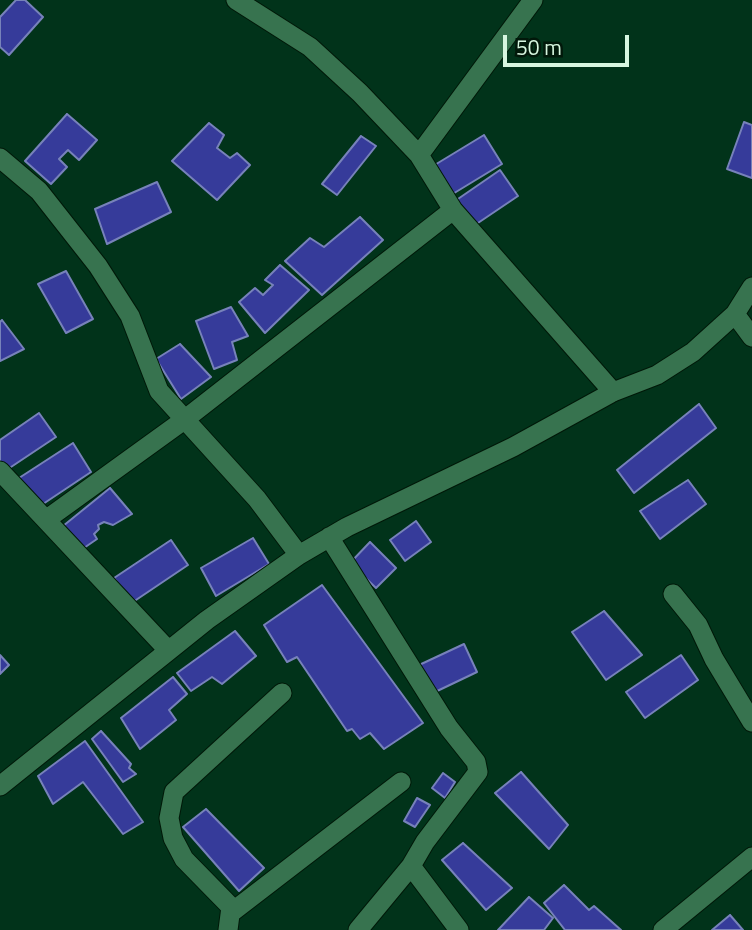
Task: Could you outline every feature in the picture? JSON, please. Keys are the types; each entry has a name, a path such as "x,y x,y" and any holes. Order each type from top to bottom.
{"street":[{"path":"236,0 310,47 360,93 419,155 453,210 612,392"},
{"path":"419,155 526,2"},
{"path":"0,158 39,191 98,266 130,316 159,391 257,499 299,555"},
{"path":"47,519 184,420 453,210"},
{"path":"0,786 98,710 168,650 299,555 329,537 513,447 612,392 657,375 693,352 735,314 752,288"},
{"path":"735,314 752,337"},
{"path":"0,471 168,650"},
{"path":"329,537 449,728 476,762 478,772 474,781 425,842 411,866 358,930"},
{"path":"673,594 698,625 752,722"},
{"path":"230,921 231,907 184,859 173,838 169,818 174,793 282,693"},
{"path":"230,921 401,782"},
{"path":"663,930 752,857"},
{"path":"411,866 459,930"}],"building":[{"path":"16,0 25,0 43,17 9,55 0,47 0,17"},
{"path":"67,114 97,140 79,160 68,150 59,159 67,167 51,184 25,161"},
{"path":"744,122 752,125 752,178 727,169"},
{"path":"209,123 224,135 217,148 230,158 237,153 250,165 217,200 172,161"},
{"path":"484,135 502,164 451,195 433,166"},
{"path":"361,136 376,146 337,195 322,184"},
{"path":"500,170 518,196 472,227 455,201"},
{"path":"157,182 171,212 107,244 95,209"},
{"path":"360,217 383,240 322,295 285,261 310,238 324,247"},
{"path":"280,265 309,290 265,333 239,302 255,288 263,295 273,285 265,280"},
{"path":"66,271 93,319 66,333 38,284"},
{"path":"231,307 248,336 232,342 237,360 214,369 196,321"},
{"path":"2,320 24,349 0,361 0,322"},
{"path":"180,344 211,377 181,399 156,359"},
{"path":"699,404 716,428 634,493 617,470"},
{"path":"39,413 56,437 5,471 0,465 0,440"},
{"path":"73,443 91,472 40,506 19,478"},
{"path":"688,480 706,504 660,539 640,511"},
{"path":"110,488 132,514 113,525 104,522 98,525 99,529 94,534 97,539 81,550 63,526"},
{"path":"416,521 431,542 405,561 390,540"},
{"path":"253,538 269,564 216,596 201,568"},
{"path":"171,540 188,565 133,602 114,578"},
{"path":"370,542 396,568 376,588 350,563"},
{"path":"322,585 423,723 384,749 370,733 360,739 352,729 347,731 297,657 287,662 264,625"},
{"path":"604,611 642,655 606,680 572,632"},
{"path":"235,631 256,656 222,684 212,677 191,691 177,673"},
{"path":"464,644 477,672 433,693 417,666"},
{"path":"0,655 9,665 0,674"},
{"path":"681,655 698,680 645,718 626,692"},
{"path":"173,677 187,694 169,710 176,720 140,749 121,718"},
{"path":"101,731 131,764 129,768 136,774 123,782 92,739"},
{"path":"85,741 143,822 123,834 83,782 53,804 38,776"},
{"path":"521,772 568,825 549,849 495,793"},
{"path":"443,773 455,782 445,798 432,788"},
{"path":"417,798 430,805 415,827 404,821"},
{"path":"206,809 264,868 239,891 183,827"},
{"path":"463,843 512,888 486,910 442,860"},
{"path":"564,885 589,910 594,906 621,930 565,930 544,903"},
{"path":"529,897 553,918 544,930 498,930"},
{"path":"730,915 743,930 712,930"}]}
